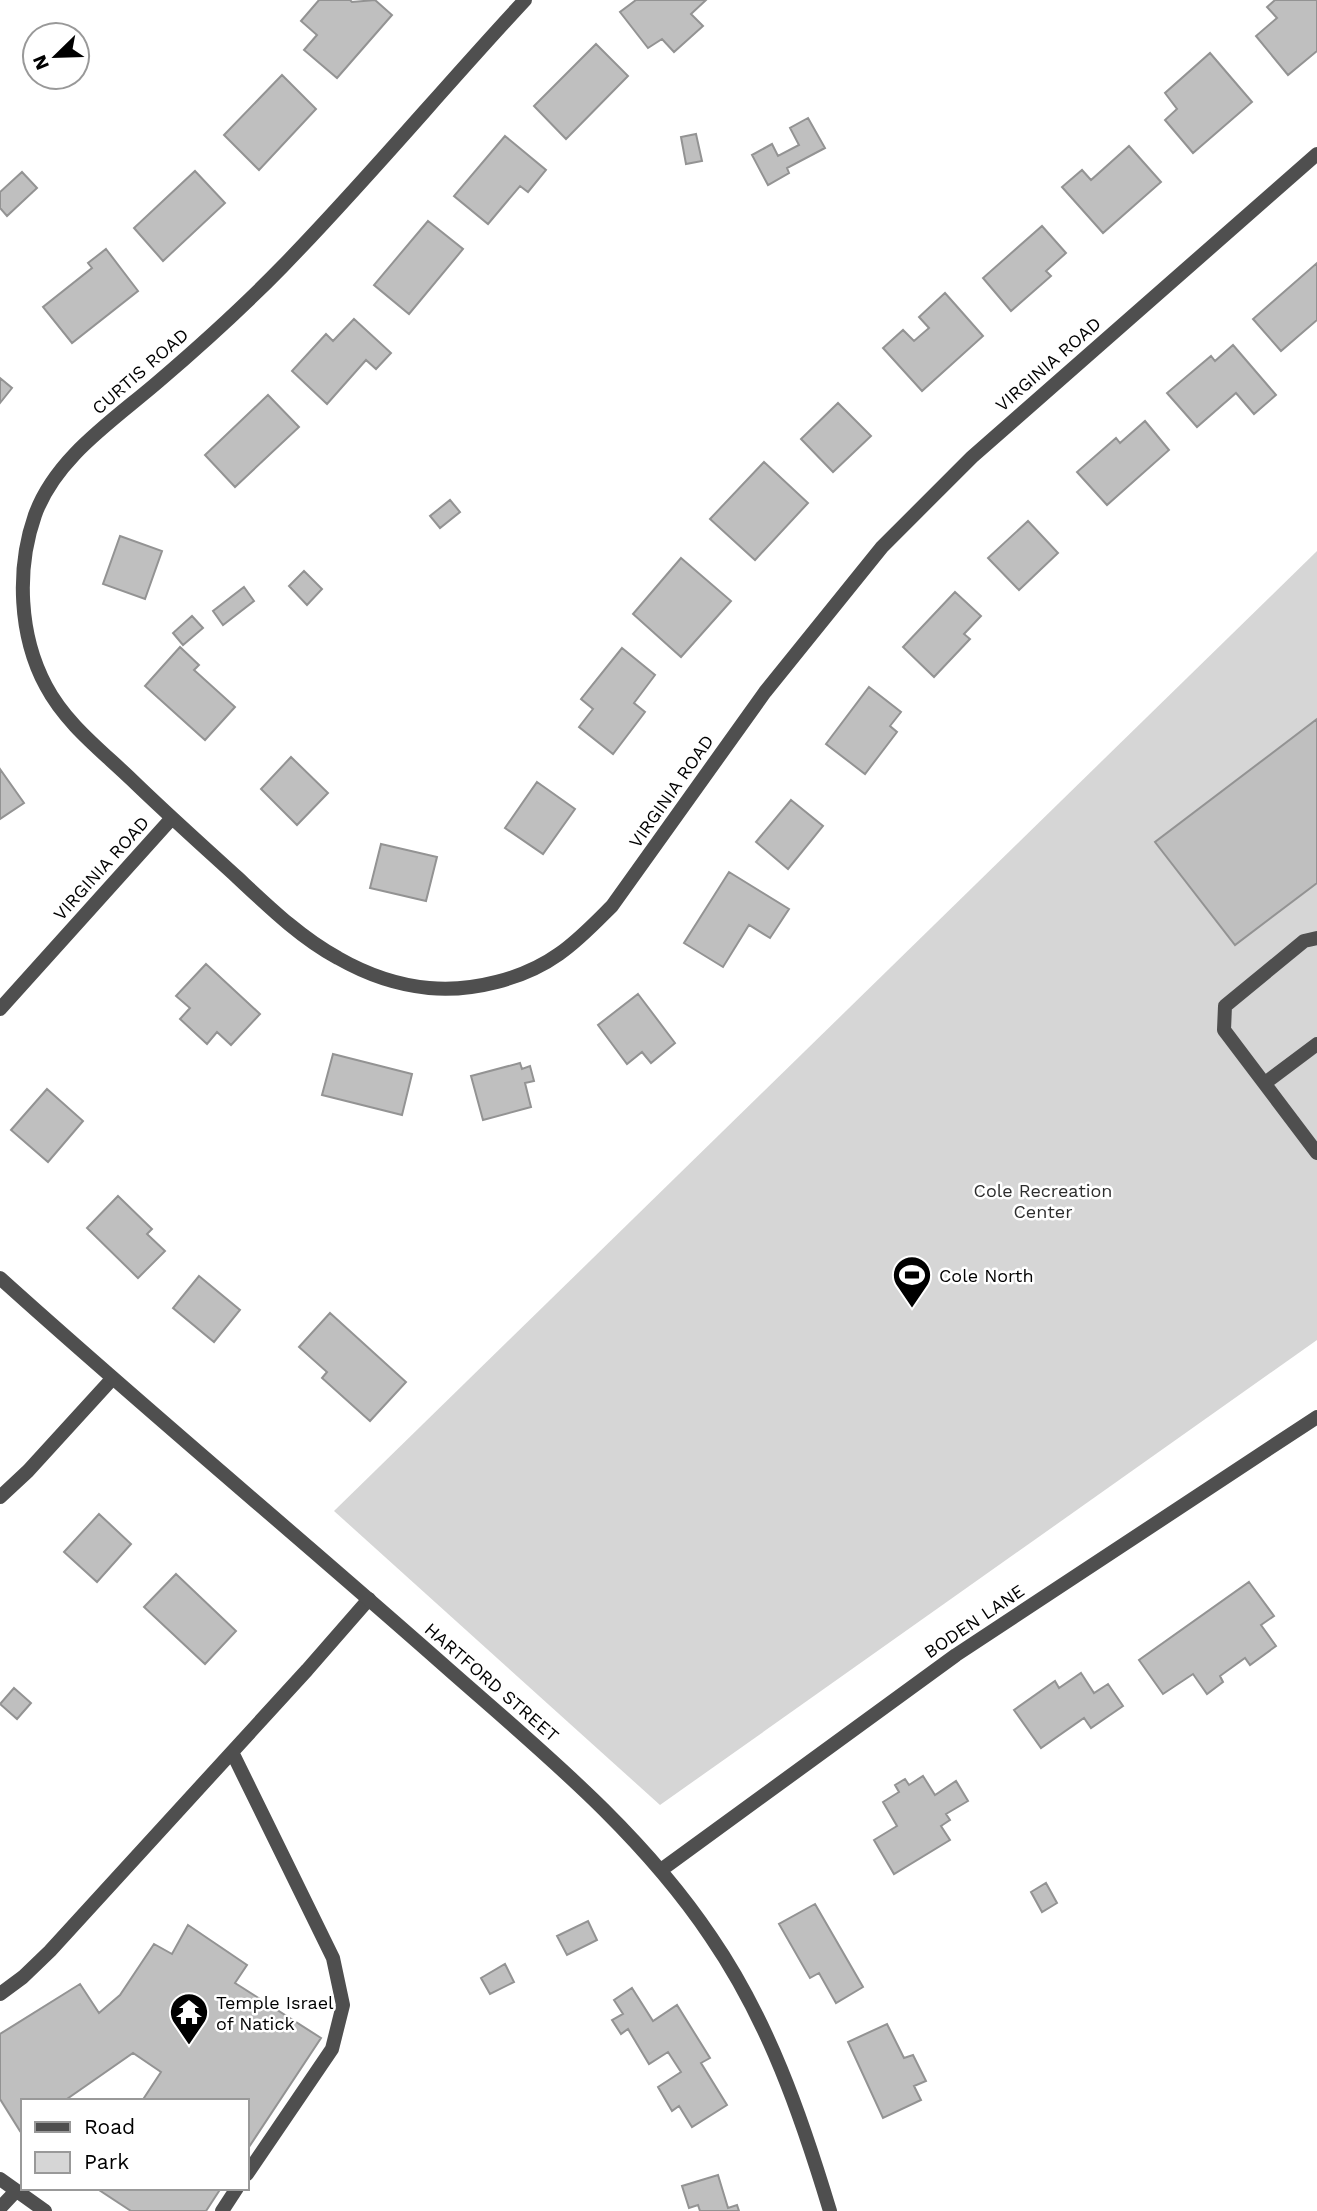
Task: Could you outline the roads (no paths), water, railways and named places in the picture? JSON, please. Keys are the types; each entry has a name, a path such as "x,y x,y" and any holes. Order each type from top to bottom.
{"street":[{"name":"CURTIS ROAD","path":"172,818 64,715 32,656 25,619 23,582 26,547 36,512 55,479 74,456 190,354 281,268 525,0"},
{"name":"VIRGINIA ROAD","path":"0,1009 172,818 301,933 335,957 366,972 400,984 433,988 465,987 525,972 558,955 612,906 765,692 842,593 890,538 972,457 1317,153"},
{"path":"1317,938 1304,941 1225,1006 1224,1030 1317,1153"},
{"path":"1265,1083 1317,1044"},
{"name":"HARTFORD STREET","path":"0,1278 584,1789 661,1870 712,1938 740,1983 768,2038 799,2118 830,2211"},
{"path":"0,1497 36,1463 113,1379"},
{"name":"BODEN LANE","path":"661,1870 956,1655 1317,1417"},
{"path":"0,1994 23,1977 50,1951 369,1599"},
{"path":"232,1752 333,1958 343,2005 332,2049 248,2173"},
{"path":"0,2179 45,2211"},
{"path":"222,2211 236,2190"},
{"path":"0,2208 16,2191"}],"place":[{"name":"Cole North","path":"912,1309"},
{"name":"Temple Israel of Natick","path":"189,2046"}],"park label":[{"name":"Cole Recreation Center","path":"1043,1200"}]}
